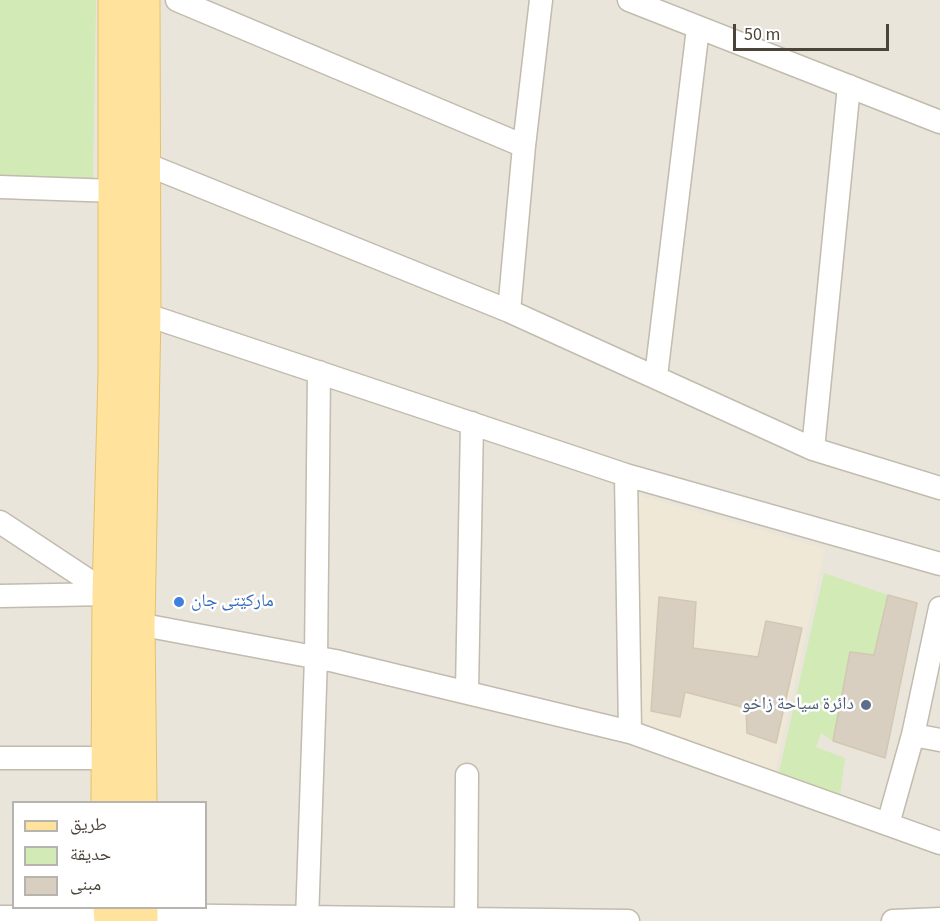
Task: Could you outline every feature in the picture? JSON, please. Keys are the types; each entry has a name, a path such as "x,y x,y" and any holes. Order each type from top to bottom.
{"main road":[{"path":"114,0 115,375 109,594 124,704"},
{"path":"108,801 138,624 144,314 143,0"},
{"path":"118,751 140,801"}],"street":[{"path":"177,0 524,146"},
{"path":"508,311 541,0"},
{"path":"629,0 940,122"},
{"path":"656,376 698,28"},
{"path":"813,449 849,86"},
{"path":"143,162 508,311 813,449 940,488"},
{"path":"0,187 115,191"},
{"path":"144,314 626,475 940,564"},
{"path":"307,918 316,658 319,372"},
{"path":"466,692 471,423"},
{"path":"626,475 630,732"},
{"path":"0,522 109,594"},
{"path":"0,578 40,596"},
{"path":"0,596 109,594"},
{"path":"888,824 913,735 940,608"},
{"path":"138,624 316,658 630,732 940,843"},
{"path":"913,735 940,740"},
{"path":"0,758 118,751"},
{"path":"466,919 467,775"},
{"path":"0,917 126,915 628,921"},
{"path":"893,921 940,919"}],"shaded area":[{"path":"0,0 940,0 940,921 0,921"},
{"path":"638,495 825,549 775,772 638,725"}],"green space":[{"path":"0,0 96,0 93,178 0,176"},
{"path":"824,573 888,595 874,655 850,652 833,741 821,733 816,747 845,758 840,795 779,772"}],"building":[{"path":"888,595 917,603 885,758 833,741 850,652 874,655"},
{"path":"659,597 696,602 693,648 758,657 766,621 802,628 776,743 747,733 746,708 685,692 680,717 651,711"}],"place":[{"name":"مارکێتی جان","path":"179,602"},
{"name":"دائرة سياحة زاخو","path":"866,705"}]}
